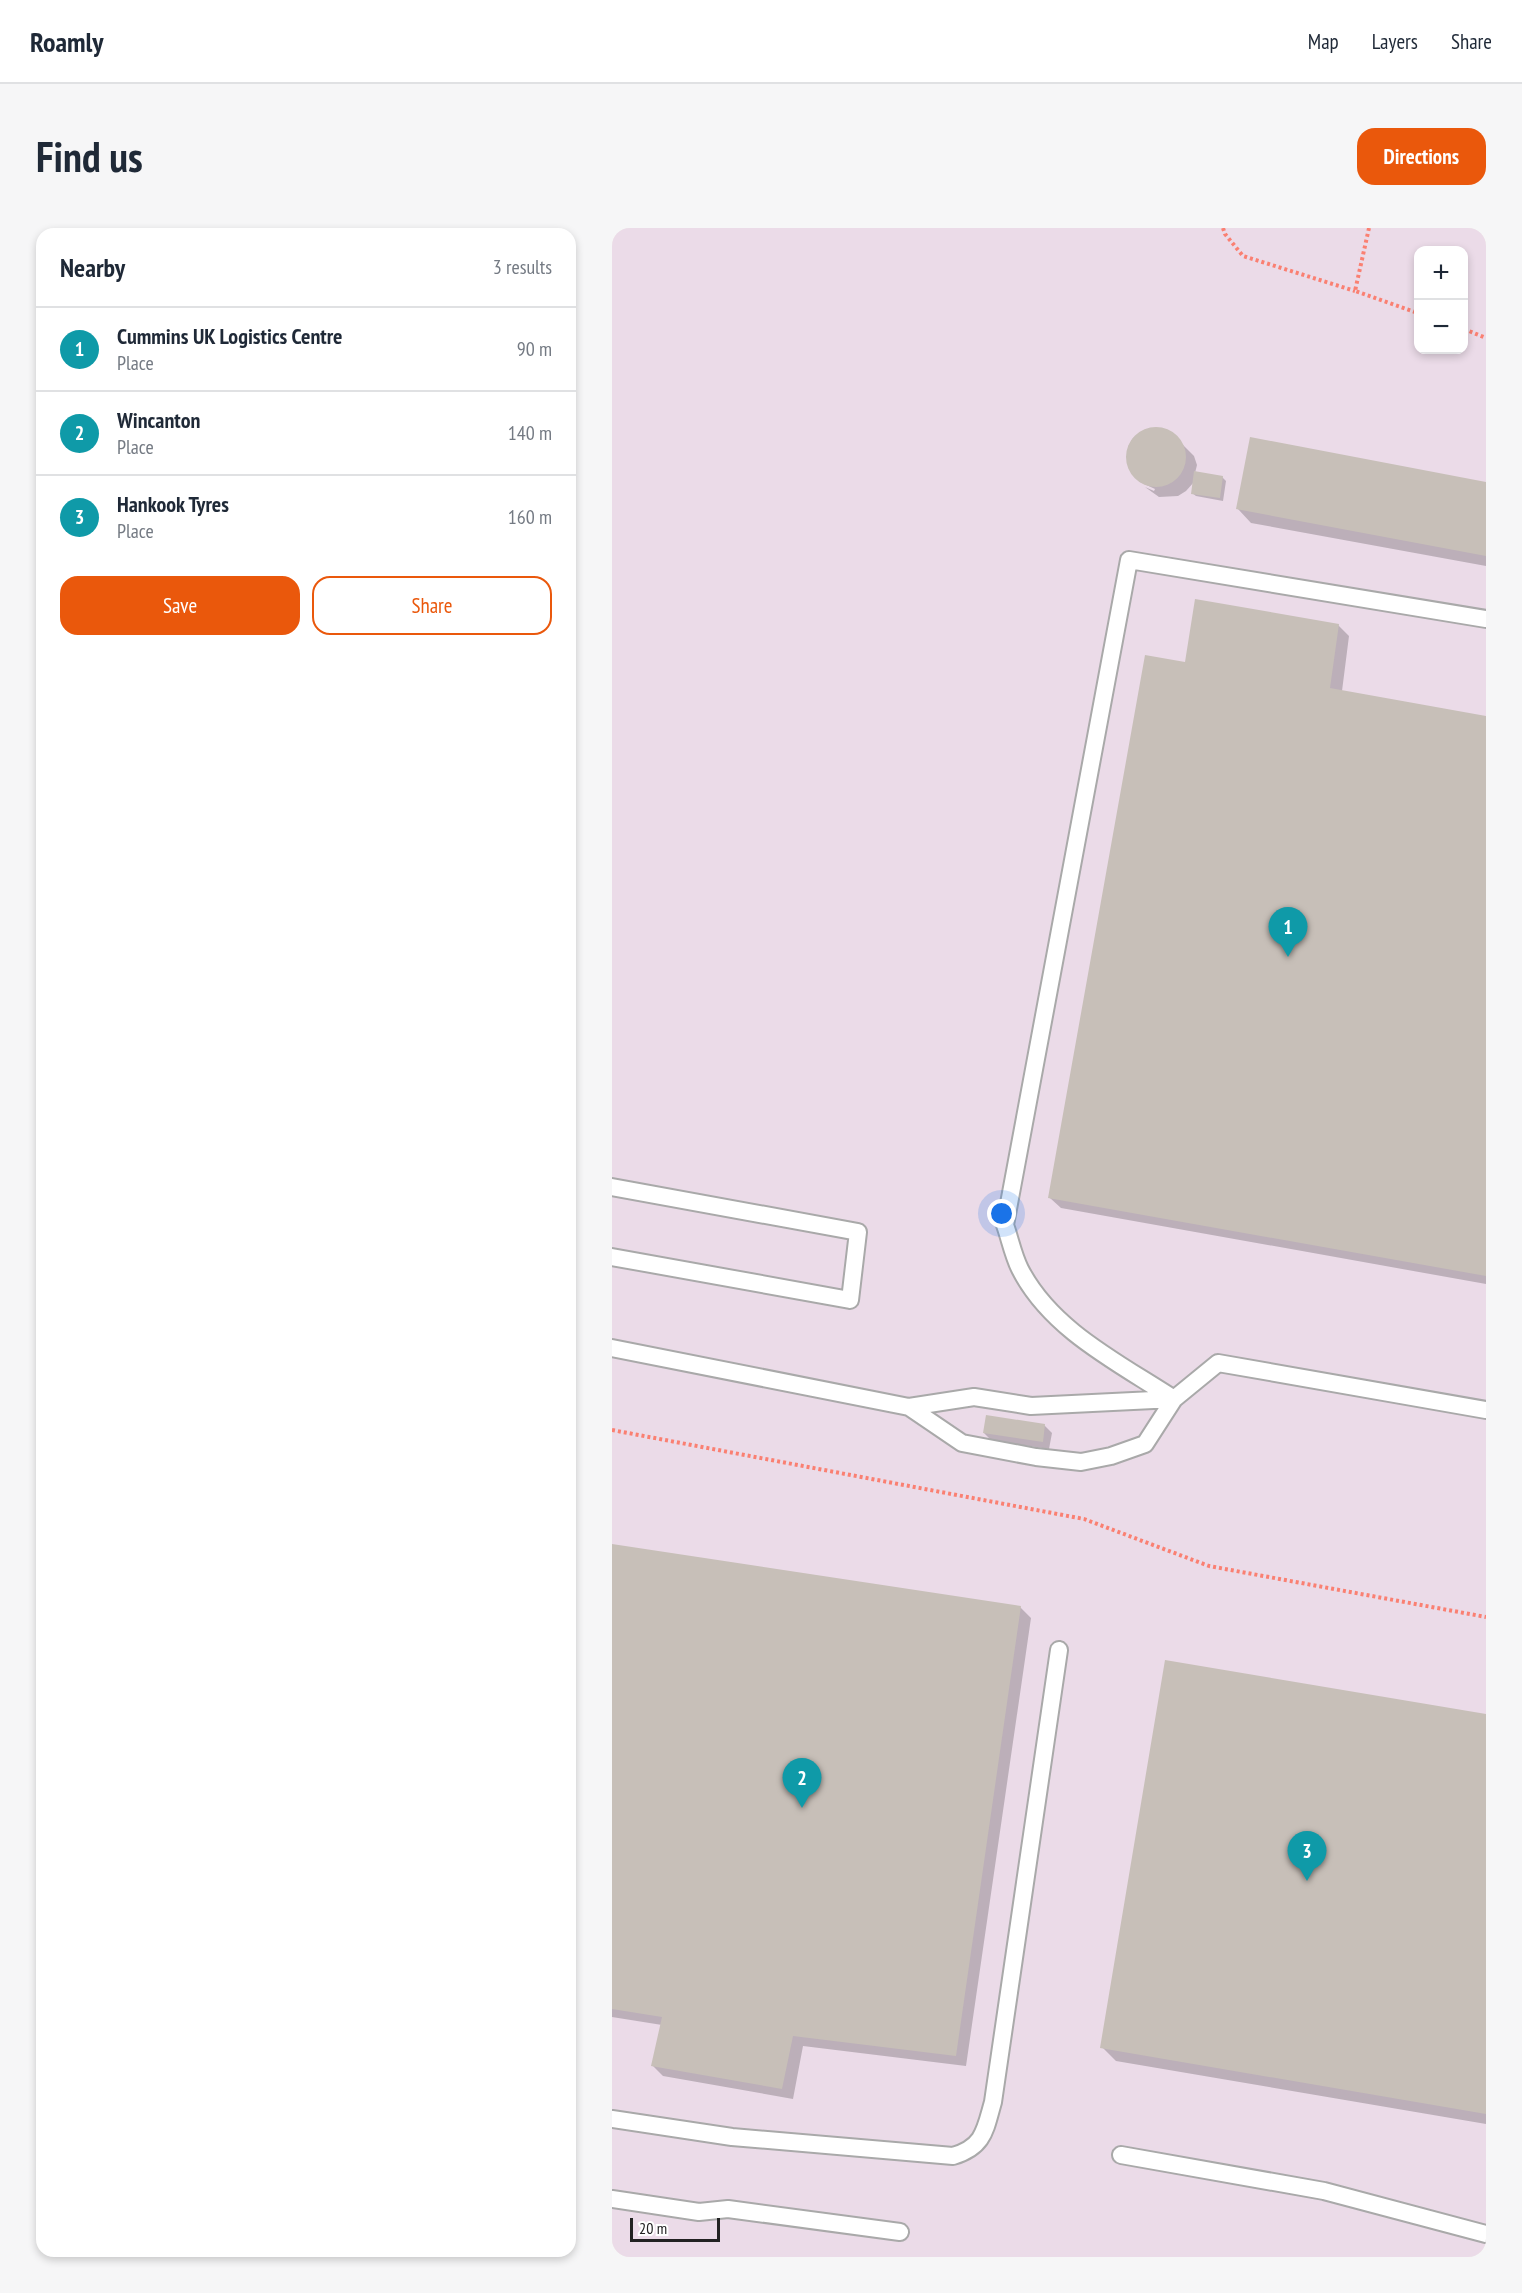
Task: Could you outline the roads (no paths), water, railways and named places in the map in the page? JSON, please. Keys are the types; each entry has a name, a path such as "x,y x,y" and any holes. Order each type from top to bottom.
{"lane":[{"path":"1174,1399 1081,1338 1048,1310 1020,1269 1005,1225 1129,560 1486,619"},
{"path":"612,1187 858,1232 850,1300 612,1257"},
{"path":"612,1348 909,1407 974,1397 1031,1406 1174,1399"},
{"path":"909,1407 962,1443 1081,1461 1111,1456 1145,1444 1174,1399 1218,1363 1486,1410"},
{"path":"612,2119 755,2139 953,2156 970,2151 984,2133 993,2102 1059,1650"},
{"path":"1121,2155 1324,2191 1486,2234"},
{"path":"612,2199 699,2212 728,2209 900,2232"}],"place":[{"name":"Cummins UK Logistics Centre","path":"1288,957"},
{"name":"Wincanton","path":"802,1808"},
{"name":"Hankook Tyres","path":"1307,1881"}]}
